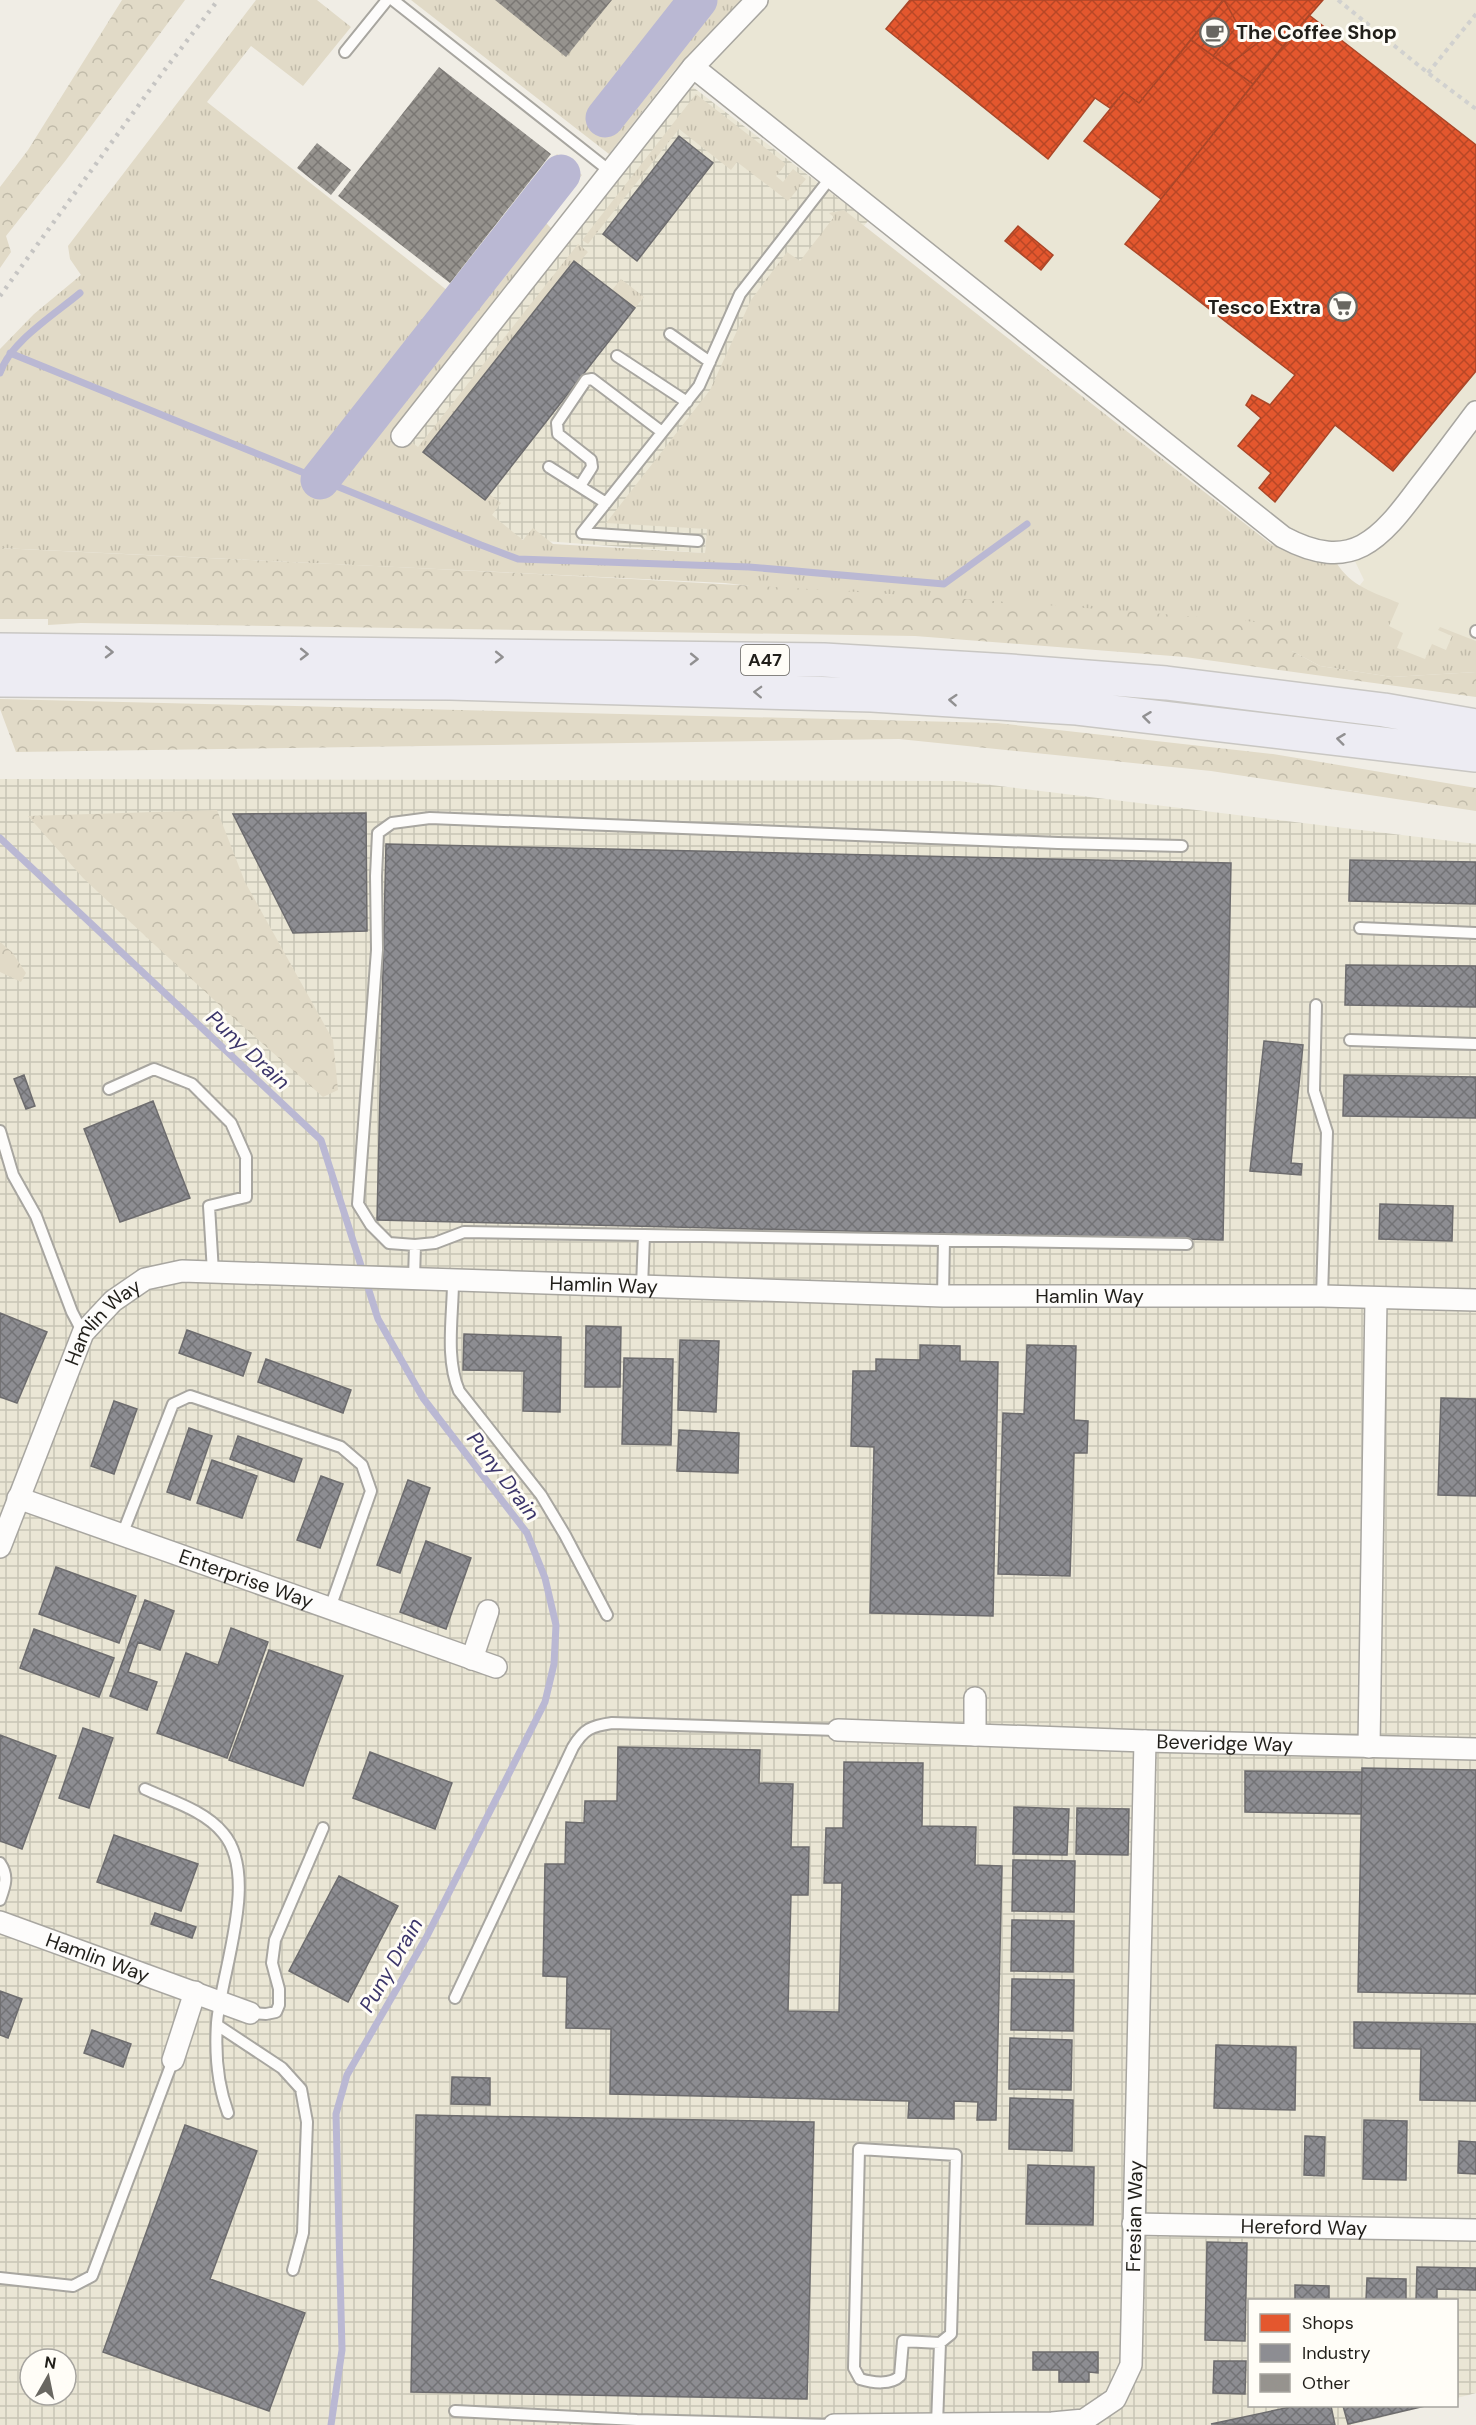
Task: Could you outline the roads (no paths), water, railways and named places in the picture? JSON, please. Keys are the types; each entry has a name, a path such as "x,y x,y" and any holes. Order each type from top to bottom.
{"highway":[{"name":"A47","path":"0,650 50,666 450,683 872,695 1077,708 1476,755"},
{"name":"A47","path":"0,680 50,666 835,661 1166,683 1384,710 1476,726"},
{"path":"1399,746 1476,766"}],"street":[{"path":"402,436 693,67 757,0"},
{"path":"693,67 1283,537 1305,549 1328,553 1350,551 1371,543 1392,525 1476,412"},
{"name":"Hamlin Way","path":"0,1547 83,1333 113,1301 145,1279 182,1271 943,1296 1322,1296 1476,1300"},
{"path":"1369,1747 1376,1299"},
{"name":"Enterprise Way","path":"18,1498 496,1667"},
{"path":"472,1659 488,1611"},
{"path":"975,1698 975,1735"},
{"name":"Beveridge Way","path":"838,1730 1145,1741 1476,1749"},
{"name":"Fresian Way","path":"834,2425 1052,2423 1084,2420 1115,2399 1131,2366 1132,2224 1145,1741"},
{"name":"Hamlin Way","path":"0,1922 250,2013"},
{"path":"172,2060 195,1992"},
{"name":"Hereford Way","path":"1132,2224 1476,2230"}],"lane":[{"path":"345,52 387,0"},
{"path":"393,0 611,172"},
{"path":"698,541 582,533 699,386 740,294 831,177"},
{"path":"670,334 710,362"},
{"path":"618,356 687,402"},
{"path":"579,486 592,467 591,460 558,434 557,423 586,380 592,379 662,432"},
{"path":"549,467 606,503"},
{"path":"1182,846 430,818 392,823 378,833 376,951 358,1204 371,1225 389,1243 415,1245 435,1243 464,1232 1187,1244"},
{"path":"1360,928 1476,933"},
{"path":"1316,1005 1314,1091 1327,1132 1322,1296"},
{"path":"1350,1040 1476,1044"},
{"path":"109,1089 154,1069 192,1084 231,1123 246,1157 246,1197 209,1206 213,1272"},
{"path":"0,1131 13,1176 36,1216 72,1312 83,1333"},
{"path":"0,1170 13,1176"},
{"path":"642,1287 644,1235"},
{"path":"943,1296 944,1240"},
{"path":"414,1279 415,1245"},
{"path":"453,1281 451,1361 453,1378 459,1391 541,1495 607,1615"},
{"path":"122,1535 173,1404 190,1396 341,1447 362,1465 371,1491 330,1608"},
{"path":"455,1998 573,1747 582,1733 596,1725 612,1723 838,1730"},
{"path":"144,1789 194,1811 210,1821 224,1833 237,1859 240,1876 232,1945 217,2025 220,2091 228,2113"},
{"path":"250,2013 276,2012 279,2005 279,1989 272,1963 274,1940 323,1828"},
{"path":"0,1863 6,1871 7,1878 0,1900"},
{"path":"217,2025 282,2068 301,2089 307,2122 303,2233 293,2270"},
{"path":"0,2278 73,2286 93,2276 172,2060"},
{"path":"937,2424 940,2343 951,2334 953,2327 956,2156 859,2149 854,2368 856,2375 867,2381 895,2381 902,2369 903,2341 940,2343"},
{"path":"455,2411 637,2420 834,2425"}],"waterway":[{"path":"605,118 698,0"},
{"path":"320,480 561,174"},
{"path":"0,373 13,350 46,319 80,293"},
{"path":"10,353 518,559 749,567 944,584 1027,524"},
{"name":"Puny Drain","path":"0,838 321,1140 378,1319 423,1398 527,1533 545,1578 556,1625 554,1664 545,1702 426,1938 347,2075 336,2114 342,2350 331,2425"}],"railway":[{"path":"0,296 218,0"}],"place":[{"name":"The Coffee Shop","path":"1215,32"},
{"name":"Tesco Extra","path":"1342,307"}]}
